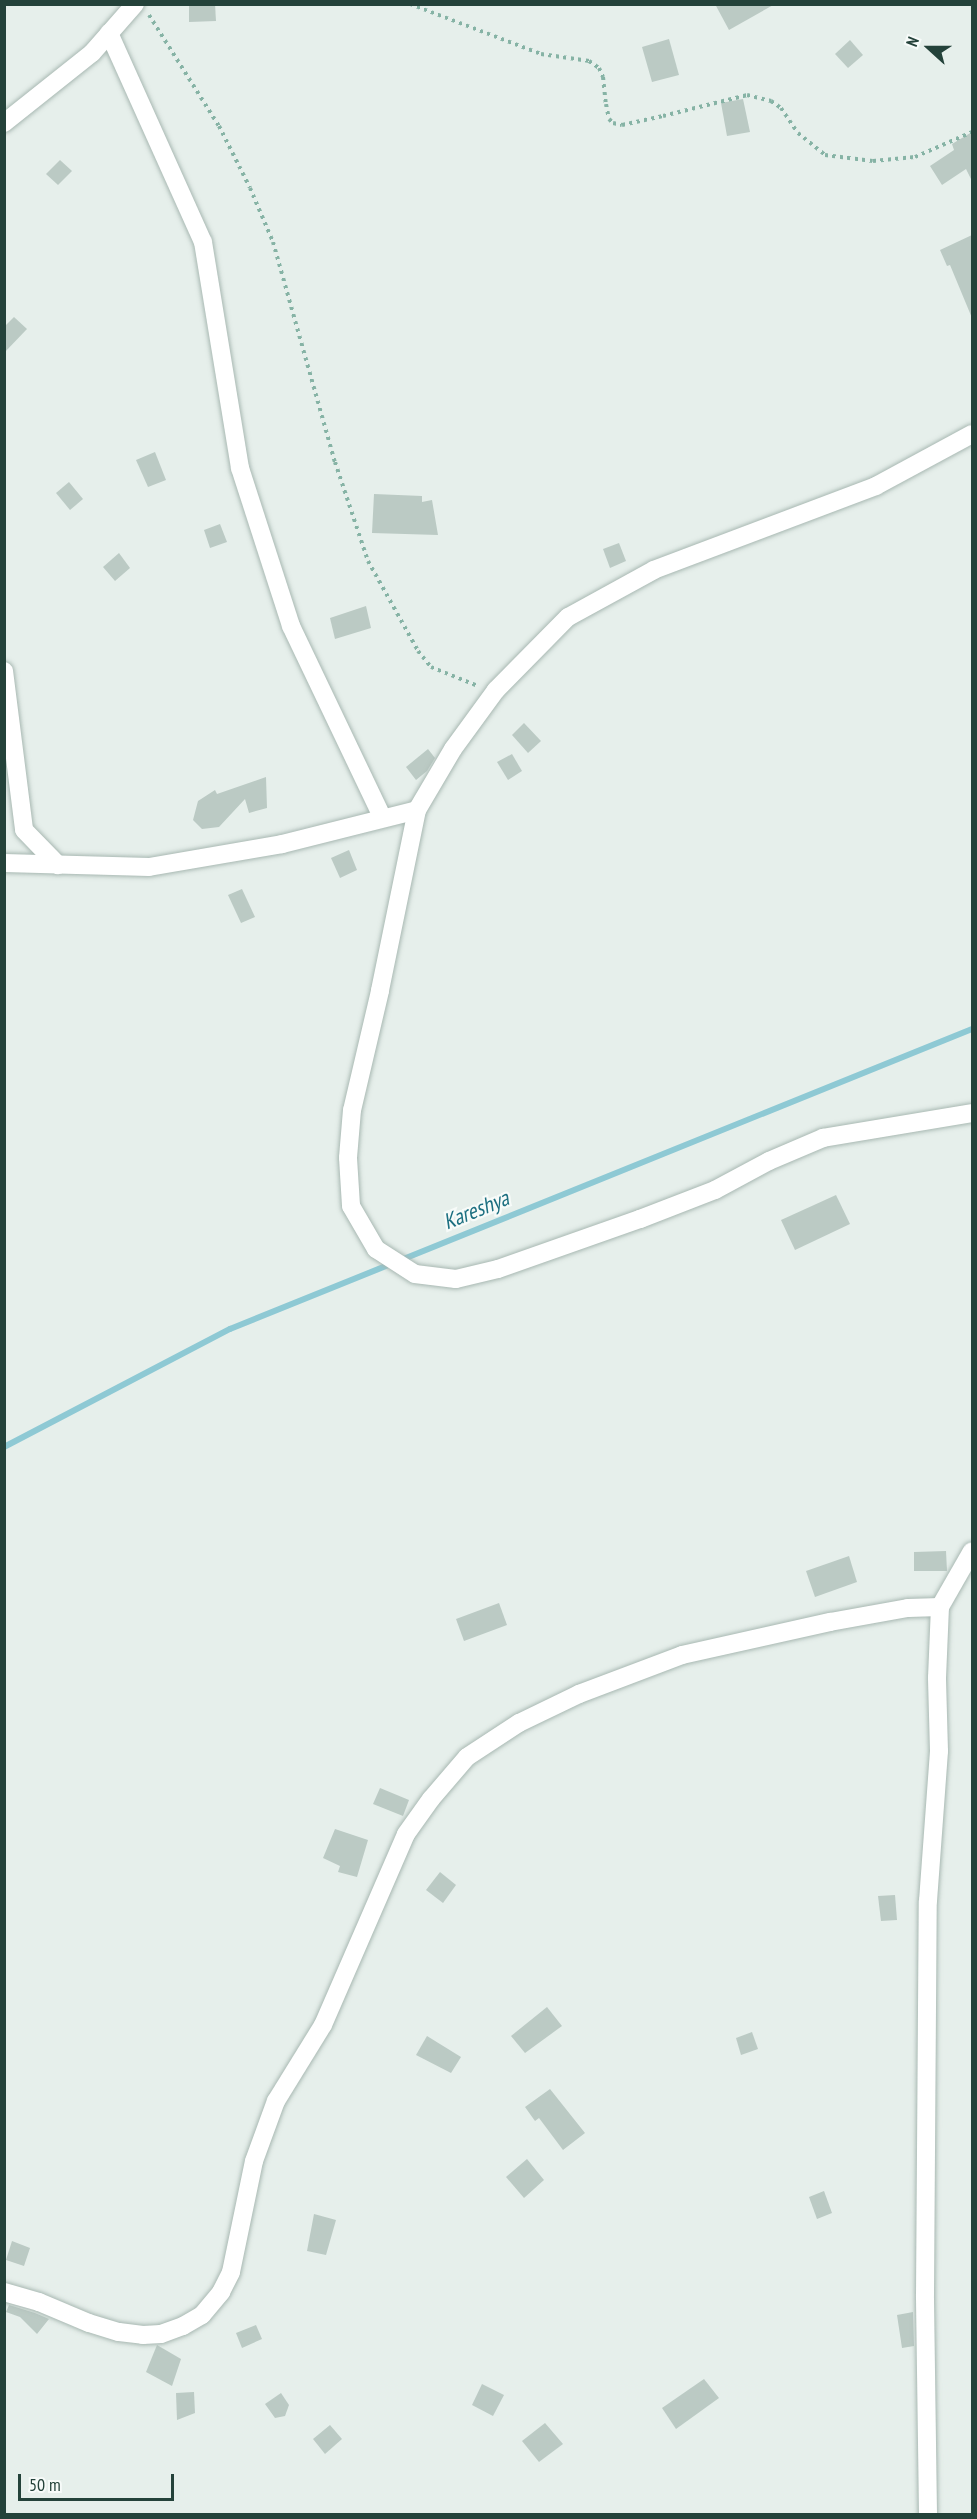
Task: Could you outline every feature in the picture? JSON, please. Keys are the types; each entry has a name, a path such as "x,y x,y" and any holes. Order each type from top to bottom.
{"street":[{"path":"4,123 92,53 109,33 141,9"},
{"path":"109,33 203,242 240,468 291,626 382,817"},
{"path":"972,434 876,486 654,570 568,617 496,690 453,749 417,810 380,991 352,1110 348,1158 351,1206 376,1249 415,1274 456,1279 498,1269 704,1194 823,1138 972,1113"},
{"path":"4,671 24,830 58,865"},
{"path":"4,863 149,867 282,844 417,810"},
{"path":"928,2514 926,2294 928,1901 938,1763 937,1678 940,1607 972,1551"},
{"path":"4,2292 39,2302 88,2324 143,2336 161,2334 183,2326 202,2315 221,2292 231,2272 254,2161 276,2101 323,2025 406,1834 431,1799 467,1757 519,1723 579,1694 682,1655 869,1614 908,1608 940,1607"}],"path":[{"path":"410,4 541,54 589,61 599,68 603,77 607,111 613,123 622,125 747,95 771,100 780,108 798,133 825,155 873,161 915,157 972,132"},
{"path":"141,9 219,126 250,188 273,242 335,462 368,561 418,651 431,667 470,684 496,690"}],"building":[{"path":"189,4 215,4 216,21 189,22"},
{"path":"715,4 775,4 729,30"},
{"path":"669,39 679,75 652,82 642,47"},
{"path":"850,40 863,55 848,68 835,54"},
{"path":"743,99 750,132 727,136 721,103"},
{"path":"972,132 972,181 966,169 942,185 930,166 954,150 952,144"},
{"path":"60,160 72,171 58,185 46,174"},
{"path":"972,235 972,318 950,265 947,266 940,250"},
{"path":"14,317 27,329 4,353 4,327"},
{"path":"155,452 166,480 148,487 136,460"},
{"path":"69,482 83,499 70,510 56,493"},
{"path":"374,494 422,496 422,502 432,500 438,535 372,533"},
{"path":"220,524 227,542 210,548 204,530"},
{"path":"619,543 626,561 610,568 603,549"},
{"path":"119,553 130,568 115,581 103,567"},
{"path":"366,606 371,628 335,639 330,618"},
{"path":"524,723 541,741 528,753 512,735"},
{"path":"428,749 435,758 427,771 416,780 406,767"},
{"path":"512,754 522,771 508,780 497,762"},
{"path":"266,777 267,808 249,813 245,799 219,827 202,829 193,820 198,801 215,790 217,794"},
{"path":"349,850 357,870 340,878 331,858"},
{"path":"242,889 255,917 241,923 228,895"},
{"path":"836,1195 850,1224 795,1250 781,1220"},
{"path":"946,1551 947,1571 914,1571 914,1552"},
{"path":"849,1556 857,1582 815,1597 806,1571"},
{"path":"499,1603 507,1625 464,1641 456,1619"},
{"path":"380,1788 409,1800 403,1816 373,1804"},
{"path":"335,1829 368,1840 357,1877 338,1872 340,1866 323,1858"},
{"path":"440,1872 456,1885 443,1903 426,1890"},
{"path":"895,1895 897,1920 881,1921 878,1896"},
{"path":"547,2007 562,2026 525,2053 511,2036"},
{"path":"752,2032 758,2049 741,2055 736,2038"},
{"path":"427,2036 461,2057 451,2073 416,2055"},
{"path":"550,2089 585,2133 563,2150 539,2118 535,2121 525,2107"},
{"path":"527,2159 544,2180 524,2198 506,2177"},
{"path":"824,2191 832,2213 817,2219 809,2197"},
{"path":"314,2214 336,2220 326,2255 307,2251"},
{"path":"12,2241 30,2248 24,2266 6,2260"},
{"path":"9,2305 49,2319 37,2334 20,2317 6,2312"},
{"path":"913,2312 914,2346 902,2348 897,2315"},
{"path":"256,2325 262,2339 242,2348 236,2333"},
{"path":"157,2345 181,2359 172,2386 146,2372"},
{"path":"704,2379 719,2398 676,2429 662,2408"},
{"path":"482,2384 504,2395 493,2416 472,2405"},
{"path":"194,2392 195,2413 177,2420 176,2393"},
{"path":"281,2393 289,2405 285,2416 275,2418 265,2404"},
{"path":"545,2423 563,2444 539,2462 522,2441"},
{"path":"330,2425 342,2439 325,2454 313,2439"}],"waterway":[{"name":"Kareshya","path":"401,1260 972,1029"},
{"name":"Kareshya","path":"4,1447 230,1329 391,1264"}]}
